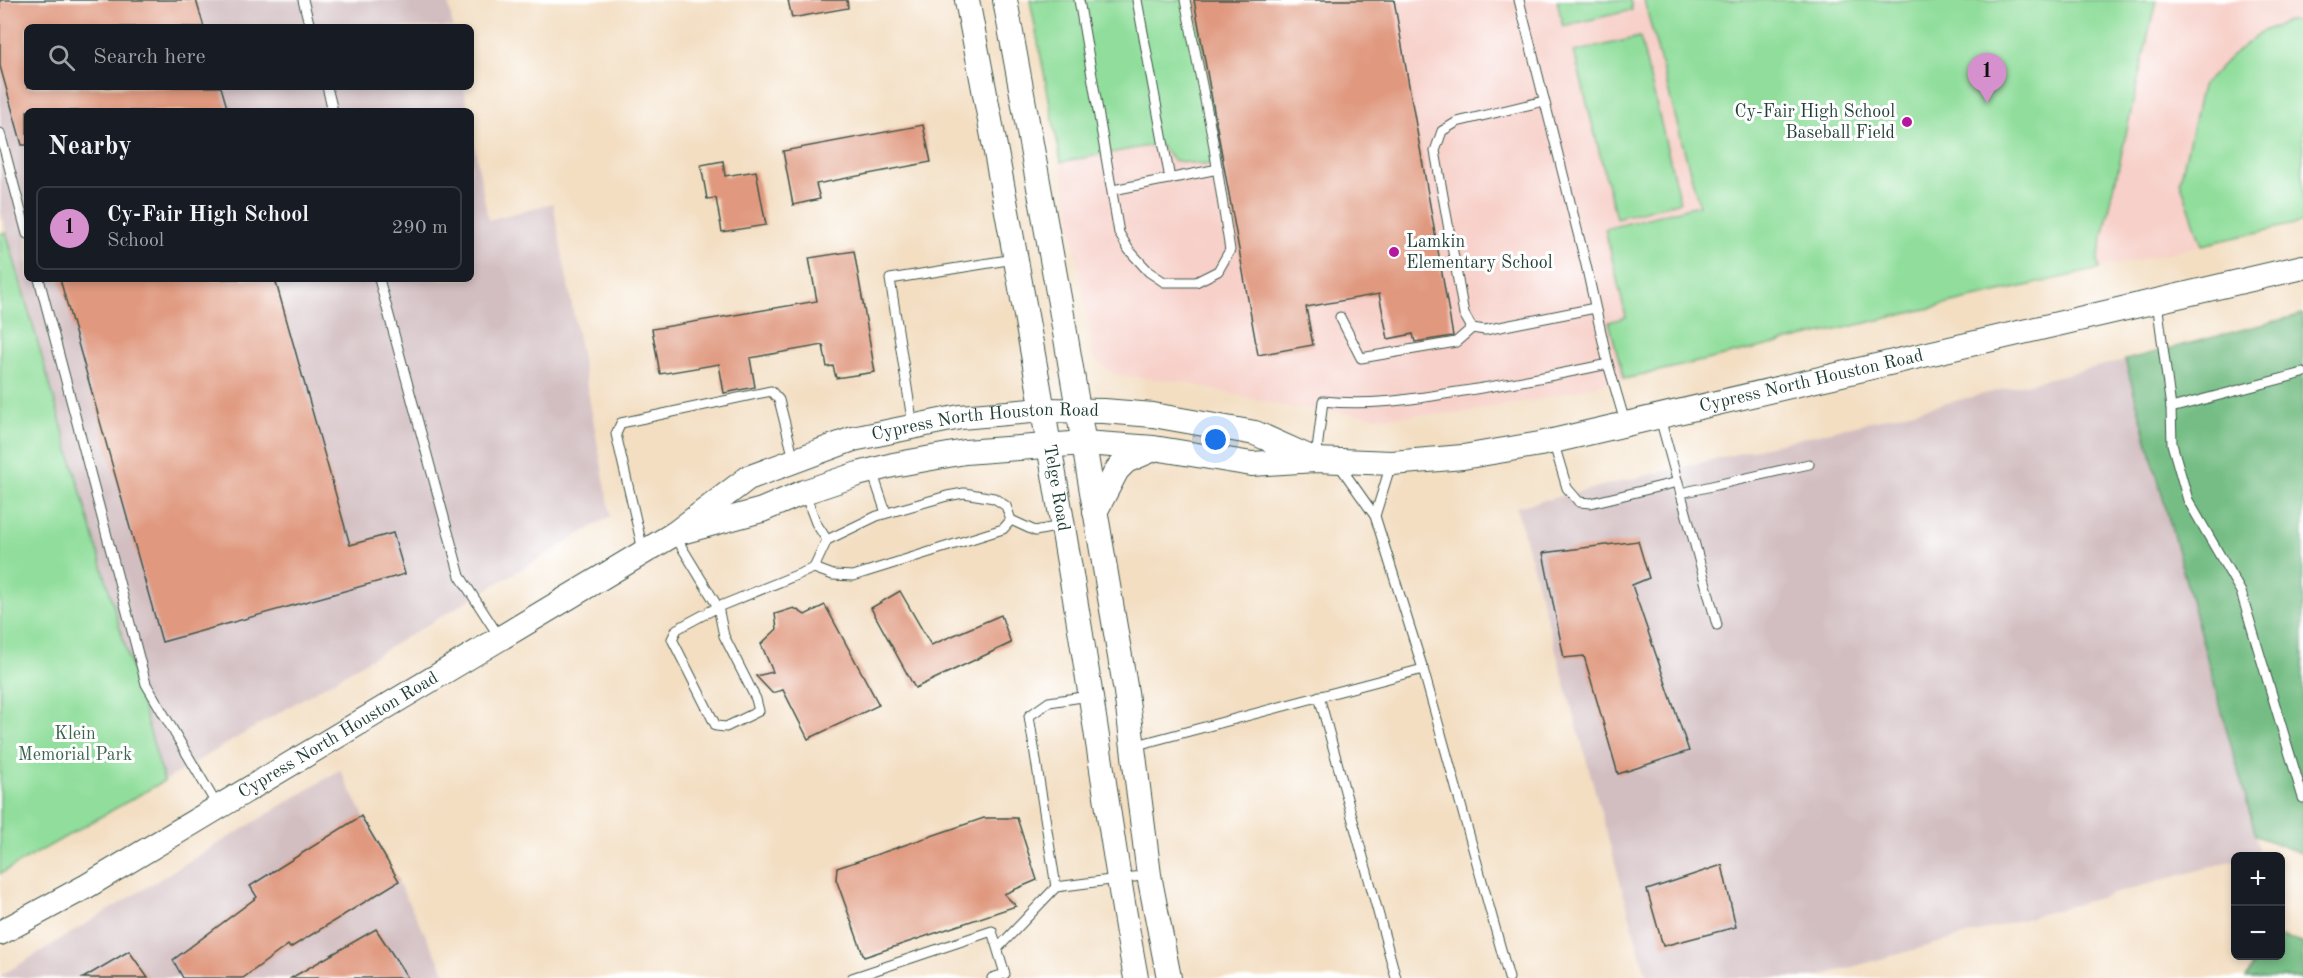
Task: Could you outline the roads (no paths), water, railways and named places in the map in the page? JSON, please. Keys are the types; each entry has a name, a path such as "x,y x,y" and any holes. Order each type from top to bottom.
{"main road":[{"name":"Telge Road","path":"967,0 1043,410 1136,978"},
{"name":"Telge Road","path":"1005,0 1126,692 1149,875 1169,978"},
{"name":"Cypress North Houston Road","path":"674,534 762,510 804,492 893,465 964,452 1083,443 1154,448 1252,464 1326,460 1392,463 1463,457 1553,441 2303,267"},
{"name":"Cypress North Houston Road","path":"0,933 87,886 674,534 748,478 794,459 853,439 960,417 1043,410 1078,410 1153,415 1255,433 1326,460"},
{"path":"1095,512 1117,470 1126,461 1154,448"}],"lane":[{"path":"303,0 309,24"},
{"path":"1079,0 1119,233 1129,250 1149,272 1164,282 1196,282 1218,271 1230,250 1218,169 1185,0"},
{"path":"1137,0 1170,179"},
{"path":"1519,0 1608,364 1625,424"},
{"path":"328,90 332,108"},
{"path":"1472,328 1464,314 1435,151 1442,131 1456,122 1544,101"},
{"path":"0,133 24,223"},
{"path":"1113,190 1218,169"},
{"path":"913,426 890,279 1016,258"},
{"path":"40,282 146,684 218,807"},
{"path":"380,282 460,576 500,638"},
{"path":"2157,300 2171,408 2172,444 2188,500 2241,592 2303,798"},
{"path":"1340,317 1361,358 1456,342 1472,328 1485,330 1595,308"},
{"path":"1509,978 1423,669 1375,516 1326,460 1323,401 1352,404 1419,398 1512,384 1608,364"},
{"path":"2171,408 2303,373"},
{"path":"644,552 616,434 621,423 771,391 779,400 794,459"},
{"path":"1660,416 1717,625"},
{"path":"1553,441 1567,488 1579,502 1591,503 1678,482"},
{"path":"1375,516 1392,463"},
{"path":"1681,493 1809,464"},
{"path":"872,471 886,513"},
{"path":"804,492 816,523 827,540"},
{"path":"814,568 827,540 886,513 964,492 994,498 1006,506 1011,520 1035,531 1062,526"},
{"path":"674,534 718,607 724,636 756,699 759,711 726,727 716,726 672,639 677,629 718,607 814,568 833,575 854,576 1003,529 1011,520"},
{"path":"1133,746 1423,669"},
{"path":"1056,887 1029,716 1049,702 1091,696"},
{"path":"1319,696 1396,978"},
{"path":"998,948 1056,887 1149,875"},
{"path":"852,978 992,931 1005,974 992,978"}],"place":[{"name":"Cy-Fair High School","path":"1987,103"},
{"name":"Cy-Fair High School Baseball Field","path":"1907,122"},
{"name":"Lamkin Elementary School","path":"1394,252"}],"park label":[{"name":"Klein Memorial Park","path":"75,744"}]}
